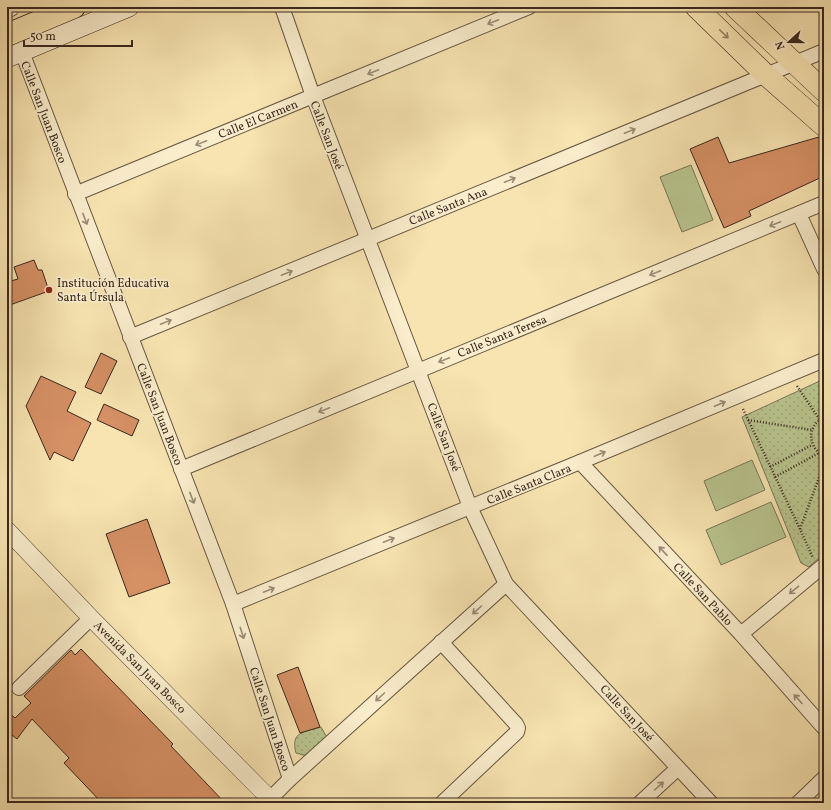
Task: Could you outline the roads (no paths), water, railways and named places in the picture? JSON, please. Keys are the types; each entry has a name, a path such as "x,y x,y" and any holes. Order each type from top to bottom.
{"highway":[{"path":"7,35 74,7"}],"main road":[{"path":"14,55 129,7"},
{"path":"696,7 766,74 824,126"},
{"path":"735,7 824,91"}],"street":[{"name":"Calle San José","path":"282,7 313,96 470,507 506,584 711,803"},
{"name":"Calle El Carmen","path":"75,194 529,7"},
{"name":"Calle Santa Ana","path":"130,337 824,51"},
{"name":"Calle San Juan Bosco","path":"14,55 75,194 181,469 232,604 290,779"},
{"name":"Calle Santa Teresa","path":"181,469 824,203"},
{"path":"799,214 824,269"},
{"name":"Calle Santa Clara","path":"232,604 790,376 824,360"},
{"name":"Calle San Pablo","path":"580,462 741,634 824,728"},
{"name":"Avenida San Juan Bosco","path":"7,530 91,618 272,801"},
{"path":"741,634 821,567"},
{"path":"272,801 290,779 506,584"},
{"path":"19,688 91,618"},
{"path":"441,642 518,728 517,732 442,803"},
{"path":"640,803 678,768"},
{"path":"798,803 824,778"}],"place":[{"name":"Institución Educativa Santa Úrsula","path":"49,290"}]}
